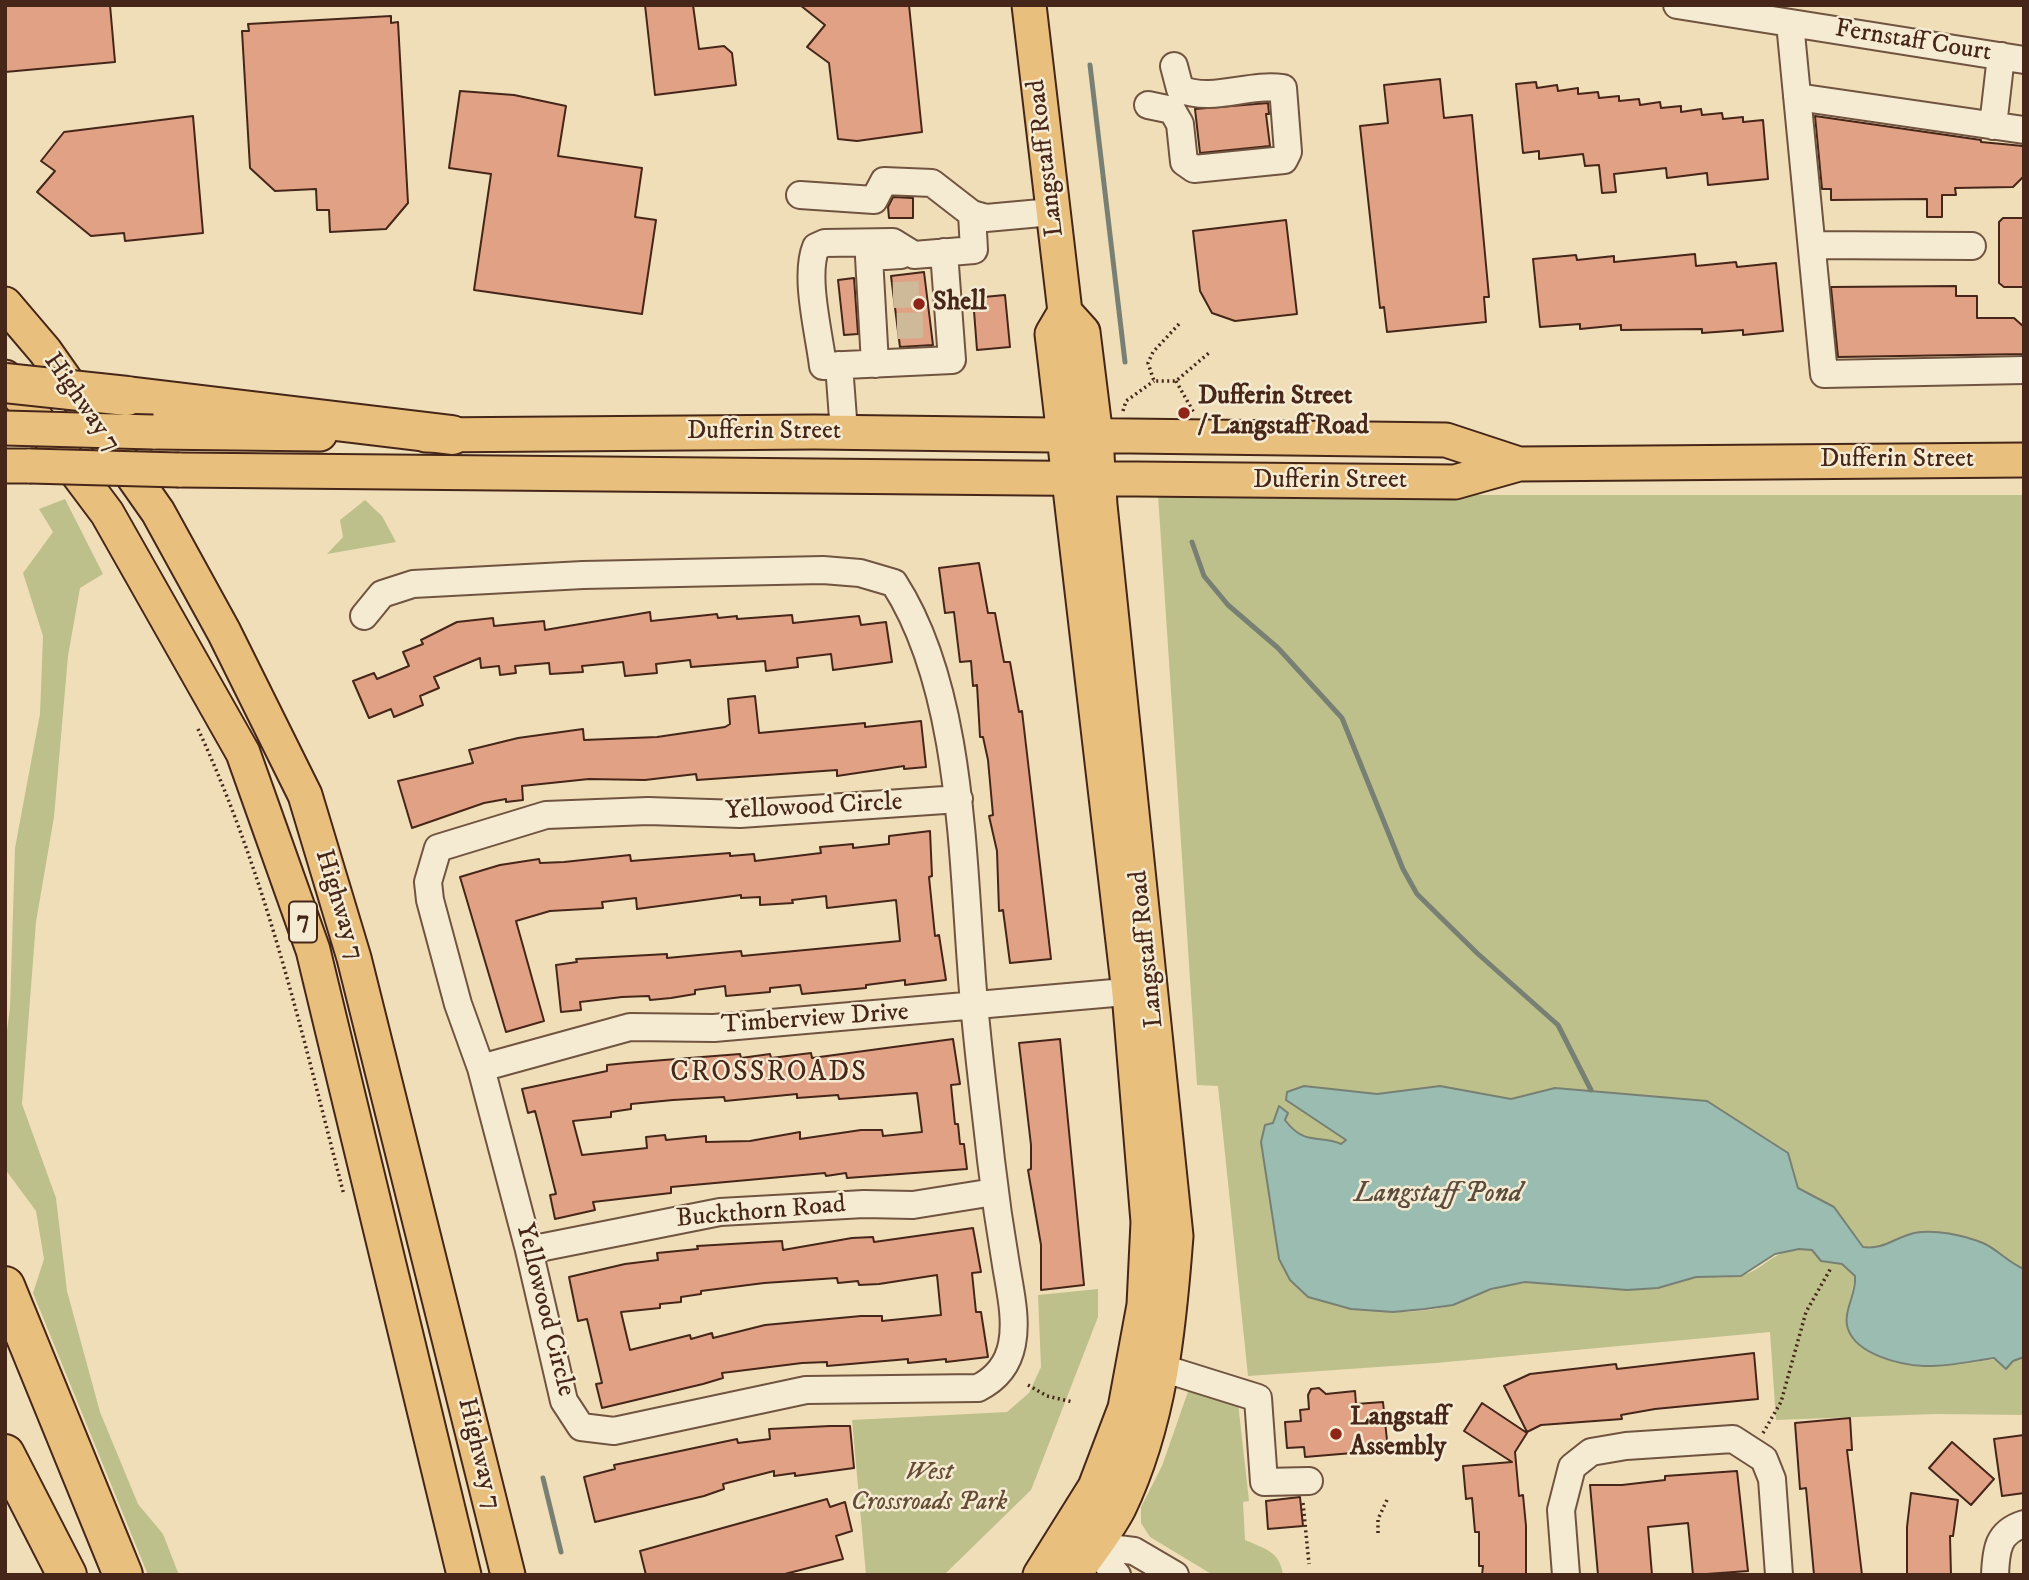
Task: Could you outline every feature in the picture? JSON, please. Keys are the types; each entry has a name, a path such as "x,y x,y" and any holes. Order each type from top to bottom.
{"highway":[{"path":"5,383 452,435"},
{"path":"5,1286 123,1575"},
{"path":"5,1454 67,1575"}],"main road":[{"name":"Langstaff Road","path":"1029,5 1065,312 1052,334 1081,437 1141,991 1176,1236 1168,1339 1149,1427 1123,1496 1083,1537 1040,1575"},
{"name":"Highway 7","path":"5,304 45,351 158,512 224,632 305,795 354,958 508,1575"},
{"name":"Highway 7","path":"5,377 107,513 243,753 313,950 464,1575"},
{"name":"Dufferin Street","path":"5,428 452,435 844,432 1446,440 1519,464"},
{"name":"Dufferin Street","path":"18,466 179,470 522,471 1084,480 1455,482 1519,464 2024,460"},
{"name":"Langstaff Road","path":"1074,1575 1095,1487 1125,1408 1144,1305 1148,1222 1141,991"}],"street":[{"name":"Fernstaff Court","path":"1677,5 2012,58"},
{"path":"1790,23 1824,374 2024,370"},
{"path":"1993,126 2012,58"},
{"path":"1148,105 1171,110 1180,124 1184,162 1194,169 1284,160 1288,152 1283,88 1269,86 1196,96 1180,89 1174,66"},
{"path":"1797,97 2024,130"},
{"path":"800,195 874,200 884,181 932,183 974,213"},
{"path":"875,364 885,327 883,296 869,257 974,250 974,213 984,202 1051,204"},
{"path":"914,255 892,242 825,243 816,247 812,275 824,366 953,360 940,324 937,293 944,252"},
{"path":"1812,245 1972,246"},
{"path":"839,365 844,432"},
{"name":"Yellowood Circle","path":"364,616 382,594 413,584 583,575 823,570 881,577 894,583 904,599 923,642 946,720 959,799 974,1007 994,1192 1012,1302 1012,1345 1001,1370 993,1380 978,1388 806,1390 614,1431 581,1427 564,1401 529,1250 481,1068 458,1004 430,900 428,882 438,848 546,815 648,811 740,814 959,799"},
{"name":"Timberview Drive","path":"481,1068 630,1027 714,1028 1141,991"},
{"name":"Buckthorn Road","path":"529,1250 720,1212 864,1204 913,1205 994,1192"},
{"path":"1162,1368 1258,1398 1264,1482 1309,1481"},
{"path":"1566,1575 1561,1510 1566,1483 1573,1467 1591,1452 1626,1446 1733,1439 1764,1459 1772,1479 1779,1575"},
{"path":"1995,1575 2000,1543 2008,1529 2024,1524"},
{"path":"1083,1537 1117,1575"},
{"path":"1083,1537 1134,1551 1175,1575"}],"path":[{"path":"1154,381 1148,363 1153,352 1179,324"},
{"path":"1122,413 1126,401 1154,381 1176,381 1210,352"},
{"path":"1176,381 1195,414"},
{"path":"195,723 255,872 292,994 347,1208"},
{"path":"1753,1450 1781,1402 1806,1312 1831,1268"},
{"path":"1028,1385 1047,1396 1073,1402"},
{"path":"1378,1532 1380,1513 1387,1500"},
{"path":"1304,1509 1309,1563"}],"green space":[{"path":"1158,495 2024,495 2024,1269 1910,1234 1877,1249 1863,1247 1834,1207 1798,1188 1788,1153 1628,1096 1555,1088 1511,1099 1440,1086 1377,1094 1287,1093 1286,1100 1346,1140 1341,1144 1305,1138 1290,1125 1280,1106 1308,1297 1363,1309 1419,1311 1437,1309 1517,1284 1540,1283 1628,1290 1696,1277 1734,1277 1756,1269 1778,1255 1812,1250 1821,1261 1842,1264 1855,1276 1847,1316 1924,1366 2024,1357 2024,1415 1935,1414 1776,1420 1770,1332 1436,1363 1248,1376 1218,1086 1197,1085"},
{"path":"65,499 103,574 80,588 68,656 54,817 36,922 22,1104 56,1198 67,1291 100,1412 138,1504 163,1534 179,1575 148,1575 33,1293 44,1259 36,1211 5,1169 5,1045 10,1008 15,848 40,714 43,636 23,573 53,532 39,509"},
{"path":"365,500 382,516 396,542 327,554 343,537 340,520"},
{"name":"West Crossroads Park","path":"1098,1289 1098,1317 1031,1490 944,1575 866,1575 852,1420 1007,1412 1029,1393 1041,1367 1038,1295"},
{"path":"1191,1383 1238,1403 1249,1501 1243,1502 1245,1540 1275,1556 1283,1575 1213,1575 1150,1537 1141,1523 1141,1507 1162,1466"}],"water":[{"name":"Langstaff Pond","path":"1304,1086 1377,1094 1440,1086 1511,1099 1555,1088 1707,1101 1788,1153 1798,1188 1834,1207 1863,1247 1883,1245 1914,1233 1949,1234 1983,1243 2024,1269 2024,1357 2013,1361 2006,1369 1994,1358 1924,1366 1892,1361 1870,1352 1860,1346 1848,1329 1847,1316 1855,1276 1842,1264 1821,1261 1812,1250 1799,1249 1775,1254 1741,1276 1696,1277 1658,1288 1627,1290 1525,1282 1491,1289 1453,1305 1393,1312 1351,1309 1308,1297 1290,1280 1279,1259 1261,1142 1265,1125 1273,1123 1279,1106 1288,1113 1285,1120 1299,1134 1341,1144 1346,1140 1286,1100 1287,1092"}],"building":[{"path":"5,5 110,5 115,62 5,72"},
{"path":"645,5 693,5 699,49 724,46 732,53 736,85 655,95"},
{"path":"800,5 909,5 922,132 857,141 838,139 829,63 807,47 825,25"},
{"path":"391,16 391,23 398,22 408,203 386,229 330,232 329,210 317,210 316,189 275,191 250,168 242,31 249,31 248,24"},
{"path":"1440,79 1444,118 1472,115 1489,297 1484,297 1486,322 1387,332 1384,307 1380,308 1360,126 1388,123 1384,85"},
{"path":"1536,82 1537,88 1557,85 1558,91 1578,88 1578,94 1598,92 1599,98 1619,96 1619,101 1639,99 1640,105 1660,102 1661,108 1681,106 1681,112 1701,109 1702,115 1722,113 1723,119 1743,117 1743,122 1763,120 1768,179 1708,185 1707,173 1667,178 1666,168 1614,174 1616,192 1602,193 1599,165 1585,166 1583,154 1539,159 1539,151 1523,153 1516,84"},
{"path":"460,91 514,95 566,106 558,156 642,168 635,217 656,220 642,314 474,290 491,174 449,168"},
{"path":"1268,103 1269,114 1266,114 1270,146 1200,153 1195,109"},
{"path":"193,116 203,233 125,241 124,233 91,236 37,192 55,171 41,161 64,132"},
{"path":"1815,116 2023,146 2024,176 2013,187 1955,188 1956,195 1942,195 1942,217 1927,217 1927,199 1831,200 1831,189 1822,189"},
{"path":"893,197 913,198 913,218 889,218 888,207"},
{"path":"2003,218 2024,218 2024,287 2004,287 1999,283 1999,222"},
{"path":"1286,220 1297,314 1235,321 1212,313 1200,291 1193,231"},
{"path":"1695,254 1696,266 1736,262 1737,267 1776,263 1783,331 1743,335 1743,330 1702,333 1702,329 1621,330 1621,325 1580,329 1580,324 1540,327 1533,259 1576,255 1577,260 1614,256 1614,262"},
{"path":"924,272 933,345 900,347 891,276"},
{"path":"854,278 858,334 844,335 838,280"},
{"path":"1956,286 1956,296 1977,296 1977,318 2014,318 2024,327 2024,354 1838,357 1831,287"},
{"path":"1005,295 1010,347 977,350 973,298"},
{"path":"979,563 988,613 995,613 1004,662 1010,662 1019,712 1022,711 1051,959 1010,963 1003,910 999,911 997,851 989,816 993,815 988,760 983,737 980,737 977,685 973,686 971,661 960,662 954,612 945,613 939,568"},
{"path":"650,612 651,621 717,614 718,618 737,616 737,619 792,615 793,623 859,616 861,625 886,622 892,662 833,670 831,654 797,658 798,667 766,671 765,661 691,667 690,660 656,664 657,673 625,676 623,662 582,666 583,672 550,674 549,663 515,666 516,673 500,675 499,666 481,668 480,658 434,677 439,688 420,696 423,705 394,717 391,709 369,718 353,681 374,673 377,679 409,666 403,652 423,644 421,640 457,622 493,618 494,626 544,621 545,630"},
{"path":"755,696 759,733 865,723 865,727 921,721 926,767 904,769 904,766 837,776 837,770 697,780 696,774 645,780 589,779 522,786 523,800 506,802 506,799 484,803 412,828 398,781 473,763 469,750 518,738 583,729 584,740 657,737 725,727 730,724 728,699"},
{"path":"930,831 932,876 929,877 935,936 939,935 946,980 905,985 905,980 866,985 866,988 802,994 800,985 770,988 770,992 726,996 725,986 695,990 695,994 671,998 650,1000 649,996 622,997 580,1002 581,1010 561,1012 556,965 577,962 576,959 667,954 667,958 741,951 742,956 900,941 896,900 827,908 826,896 792,900 793,903 760,905 760,897 741,898 741,895 637,909 636,898 602,902 603,908 550,911 516,921 544,1021 506,1032 460,877 500,865 539,859 540,863 564,862 630,855 631,861 730,853 730,856 754,854 755,861 821,853 820,847 853,844 853,848 889,844 889,836"},
{"path":"953,1039 960,1084 951,1085 955,1124 958,1124 960,1144 964,1144 967,1169 847,1178 846,1173 826,1176 825,1173 671,1187 671,1193 593,1202 595,1210 555,1219 550,1195 556,1194 541,1134 535,1111 528,1113 522,1089 607,1071 607,1065 740,1054 741,1058 770,1054 771,1058 811,1053 812,1058","holes":["917,1093 922,1132 883,1136 882,1130 861,1130 800,1139 800,1132 750,1141 706,1142 706,1136 666,1140 665,1135 646,1137 647,1148 582,1155 573,1121 611,1117 611,1112 631,1109 631,1104 673,1100 724,1097 725,1101 797,1094 797,1098 838,1095 839,1099"]},
{"path":"1060,1039 1084,1285 1041,1290 1041,1245 1028,1170 1031,1169 1031,1145 1019,1043"},
{"path":"973,1228 981,1272 972,1273 976,1312 981,1312 988,1357 946,1362 946,1359 908,1363 908,1359 827,1366 827,1362 802,1363 722,1373 723,1378 703,1384 602,1408 596,1384 602,1383 587,1319 578,1321 569,1277 625,1264 658,1260 657,1253 698,1249 697,1246 782,1241 783,1250 852,1238 873,1237 874,1242","holes":["937,1275 941,1315 882,1321 882,1316 861,1316 765,1325 713,1338 712,1333 691,1339 690,1335 630,1350 621,1312 660,1308 660,1304 681,1302 681,1297 701,1294 701,1291 764,1283 837,1278 838,1283 858,1281 859,1285"]},
{"path":"1754,1353 1758,1399 1655,1409 1621,1415 1622,1419 1541,1425 1527,1432 1504,1386 1530,1374 1616,1364 1617,1369"},
{"name":"Langstaff Assembly","path":"1319,1388 1326,1394 1355,1391 1356,1404 1383,1402 1388,1450 1305,1457 1304,1447 1287,1448 1285,1422 1301,1421 1300,1410 1309,1409 1308,1395 1311,1389"},
{"path":"1482,1403 1527,1433 1515,1452 1519,1496 1523,1495 1526,1526 1526,1575 1482,1575 1483,1566 1479,1566 1479,1532 1475,1532 1472,1498 1466,1499 1463,1466 1512,1462 1464,1431"},
{"path":"1850,1418 1852,1450 1847,1450 1862,1575 1814,1575 1806,1488 1800,1489 1795,1423"},
{"path":"850,1426 854,1468 795,1476 795,1473 774,1476 774,1471 723,1484 724,1489 704,1496 595,1522 584,1477 615,1469 614,1465 737,1439 738,1443 770,1439 769,1429"},
{"path":"2024,1435 2024,1493 2002,1496 1994,1439"},
{"path":"1952,1442 1994,1479 1971,1505 1929,1468"},
{"path":"1737,1471 1748,1571 1693,1575 1688,1523 1648,1527 1652,1575 1598,1575 1590,1485 1622,1485 1665,1480 1665,1476"},
{"path":"1911,1493 1958,1500 1953,1536 1950,1536 1951,1575 1907,1575 1907,1527"},
{"path":"1300,1497 1303,1526 1268,1529 1266,1501"},
{"path":"827,1499 830,1507 845,1502 852,1531 836,1536 843,1559 781,1575 646,1575 640,1551"}],"waterway":[{"path":"1090,65 1125,362"},
{"path":"1192,542 1204,576 1228,605 1278,648 1342,718 1403,869 1417,894 1477,953 1558,1025 1591,1090"},
{"path":"543,1478 561,1552"}],"tunnel":[{"path":"893,295 927,294"},
{"path":"897,326 931,325"}],"place":[{"name":"Shell","path":"919,304"},
{"name":"Dufferin Street / Langstaff Road","path":"1184,413"},
{"name":"Langstaff Assembly","path":"1336,1434"}],"district":[{"name":"CROSSROADS","path":"769,1074"}]}
